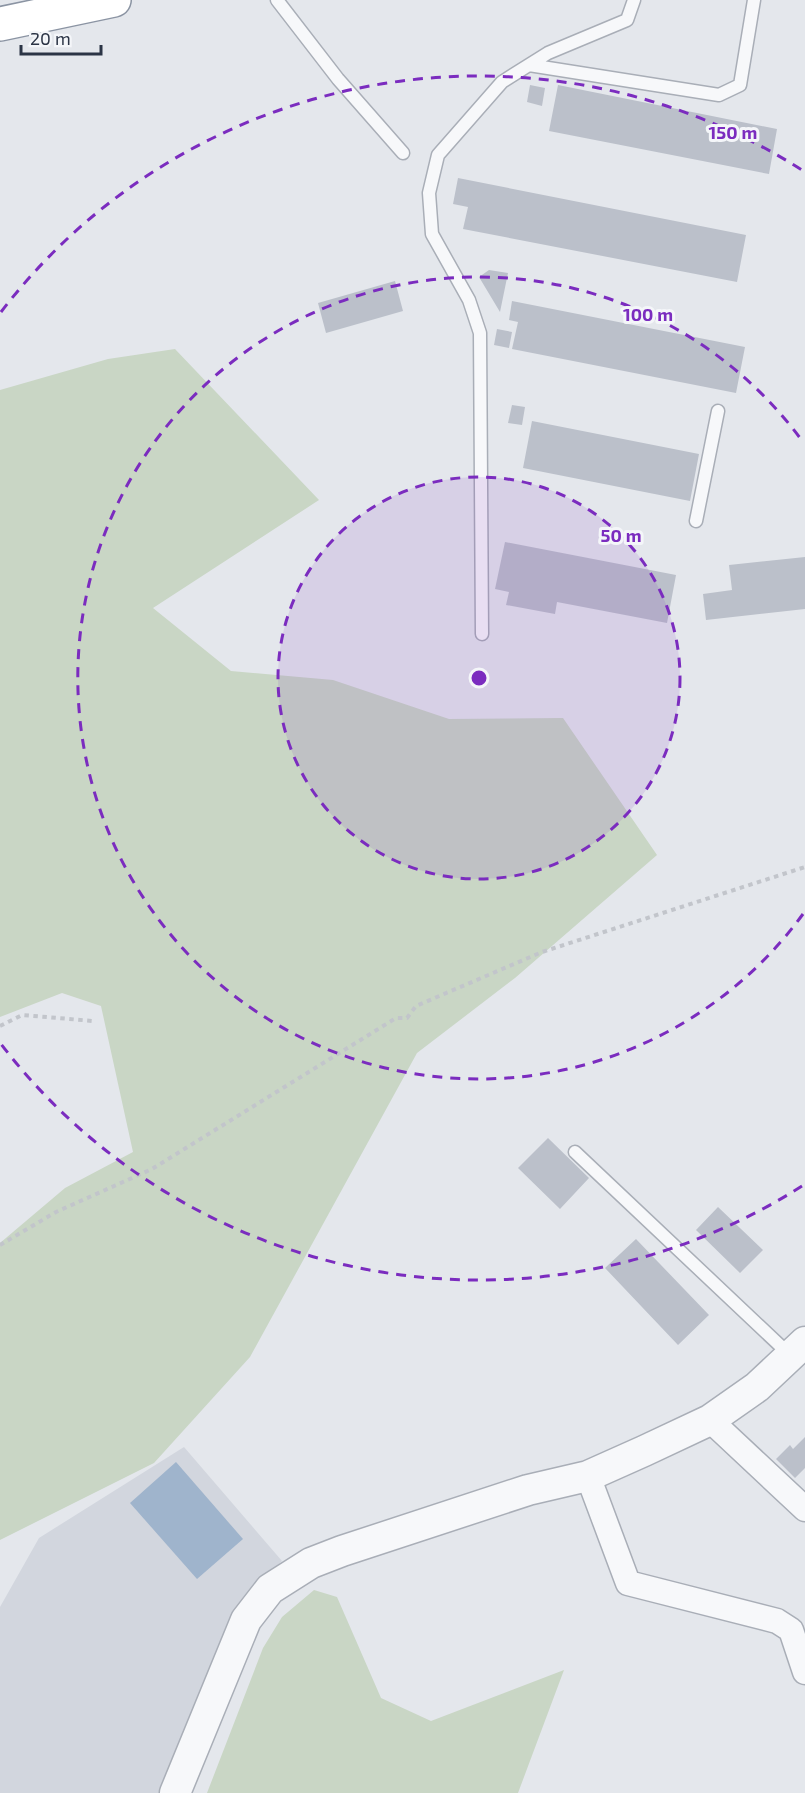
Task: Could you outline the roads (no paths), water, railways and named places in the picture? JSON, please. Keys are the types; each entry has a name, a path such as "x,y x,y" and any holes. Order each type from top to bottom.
{"highway":[{"path":"0,24 114,0"}],"street":[{"path":"175,1793 246,1620 270,1589 311,1563 342,1551 528,1490 588,1476 710,1420 757,1387 798,1349"},
{"path":"710,1420 805,1509"},
{"path":"588,1476 628,1583 777,1621 791,1630 805,1672"}],"lane":[{"path":"277,0 338,79 403,153"},
{"path":"482,634 480,333 469,300 432,234 429,193 438,155 502,82 548,53 627,20 634,0"},
{"path":"529,65 719,96 740,85 754,0"},
{"path":"696,521 718,411"},
{"path":"575,1152 798,1349"}],"water":[{"path":"176,1462 243,1539 197,1579 130,1503"}]}
